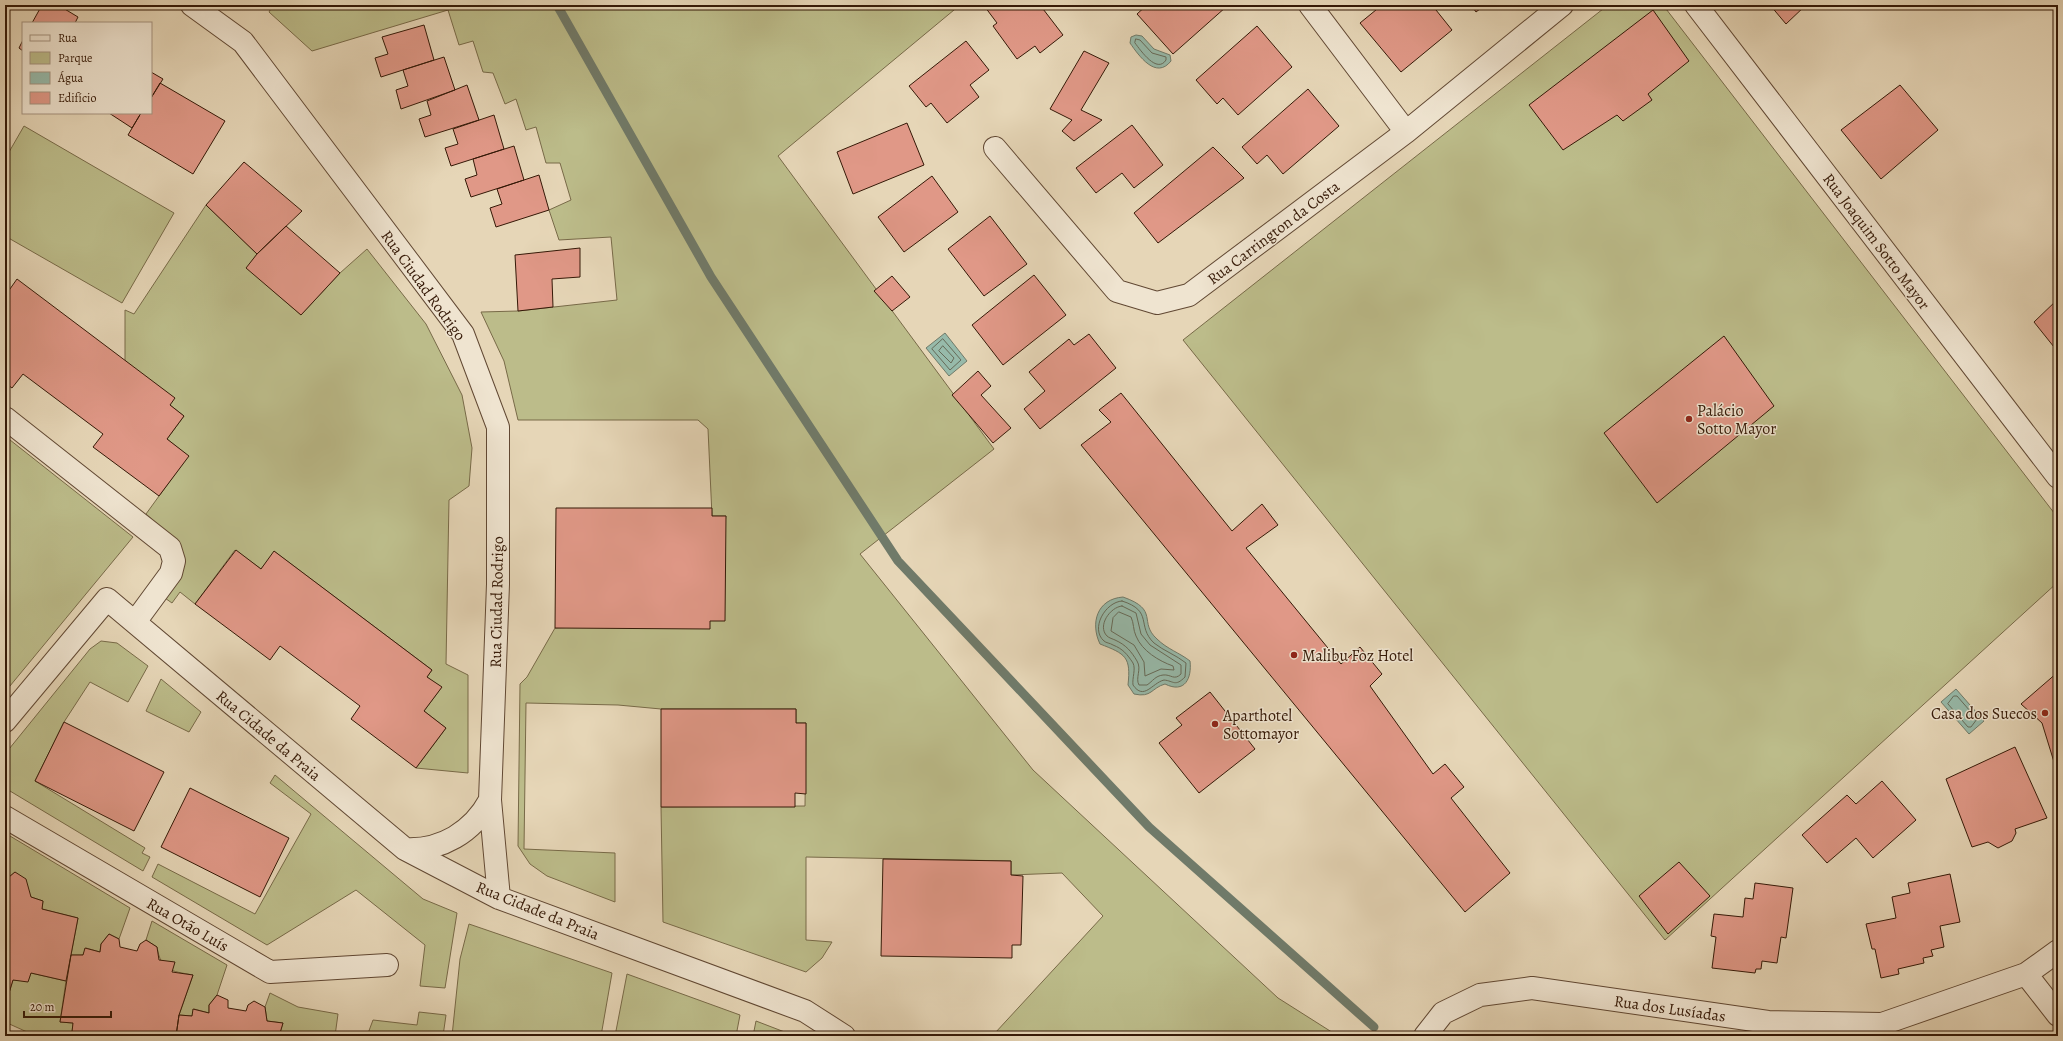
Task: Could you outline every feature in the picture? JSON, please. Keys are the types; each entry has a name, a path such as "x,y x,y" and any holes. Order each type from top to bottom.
{"street":[{"name":"Rua Ciudad Rodrigo","path":"192,5 243,42 463,334 498,427 498,584 490,800 499,898"},
{"path":"1310,5 1406,132"},
{"name":"Rua Carrington da Costa","path":"995,148 1117,291 1157,304 1189,295 1406,132 1562,5"},
{"name":"Rua Joaquim Sotto Mayor","path":"1696,5 2058,477"},
{"path":"5,418 170,548 174,561 171,573 135,622"},
{"name":"Rua Cidade da Praia","path":"5,721 107,598 405,850 499,898 805,1011 844,1036"},
{"name":"Rua Ciudad Rodrigo","path":"405,850 421,850 455,839 482,816 490,800"},
{"name":"Rua Otão Luís","path":"5,817 270,972 387,965"},
{"name":"Rua dos Lusíadas","path":"1425,1036 1443,1013 1480,995 1532,988 1768,1022 1886,1030 2026,974 2058,951"},
{"path":"2026,974 2058,1016"}],"green space":[{"path":"273,5 960,5 778,156 994,449 860,554 1033,770 1278,998 1338,1036 1219,1036 1181,1032 1181,1036 995,1033 1103,916 1062,873 1011,875 1011,861 806,857 806,940 832,942 822,958 806,972 663,922 661,807 805,806 806,723 796,723 796,709 661,709 618,705 526,703 524,849 615,853 615,902 547,876 530,864 518,846 520,684 527,677 555,628 710,621 726,516 712,516 708,429 698,420 518,420 504,361 481,312 518,311 617,300 611,237 559,240 549,210 571,200 560,163 546,163 536,127 526,130 516,99 505,104 493,73 483,72 473,41 459,45 448,10 312,51 269,12"},
{"path":"1608,5 1663,5 2058,518 2058,582 1665,940 1183,340"},
{"path":"24,126 174,213 122,303 5,236 5,159"},
{"path":"206,205 257,254 247,268 301,315 340,273 367,249 426,324 462,395 472,448 469,486 449,500 446,664 468,675 468,773 416,768 446,728 424,711 441,688 427,677 432,670 275,552 261,569 235,550 195,604 180,592 172,603 162,596 174,539 146,514 188,456 167,439 184,416 170,405 125,360 125,310 134,314"},
{"path":"5,436 133,537 5,692"},
{"path":"101,641 117,643 148,666 128,702 90,682 64,722 35,781 145,848 142,853 150,857 143,871 5,788 5,754 90,649"},
{"path":"161,679 201,712 189,732 146,711"},
{"path":"275,775 423,899 457,913 445,988 420,986 425,945 356,890 267,945 152,877 158,864 255,914 311,814 270,783"},
{"path":"5,833 130,908 119,939 109,934 101,944 100,952 86,948 83,955 71,955 78,918 42,909 43,901 31,897 15,872 9,877 7,883 5,883"},
{"path":"152,921 227,965 217,995 209,1005 209,1013 194,1009 192,1016 179,1015 193,975 173,971 164,965 161,961 157,947 146,940"},
{"path":"469,924 612,973 601,1036 452,1036 460,959"},
{"path":"31,973 66,981 60,1022 73,1023 72,1032 81,1036 36,1036 5,1022 5,994 9,993 13,980 28,981"},
{"path":"627,974 740,1015 736,1036 615,1036"},
{"path":"270,993 298,1007 338,1014 335,1036 295,1036 280,1033 283,1023 267,1021 265,1007"},
{"path":"419,1012 446,1015 443,1036 367,1036 373,1020 417,1025"},
{"path":"756,1021 795,1036 753,1036"}],"water":[{"path":"1136,35 1142,36 1154,49 1170,55 1171,61 1160,68 1148,64 1130,43 1131,37"},
{"path":"945,333 967,361 949,376 926,348"},
{"path":"1123,597 1141,607 1147,616 1152,633 1157,639 1165,646 1190,661 1190,673 1186,683 1182,686 1172,687 1165,684 1148,694 1134,694 1128,685 1129,668 1125,658 1116,651 1100,644 1096,628 1098,613 1107,602"},
{"path":"1956,689 1984,721 1969,734 1941,702"}],"building":[{"path":"42,5 58,5 78,17 76,22 33,22"},
{"path":"988,5 1040,5 1063,35 1040,53 1035,46 1017,59 993,26 997,23 985,7"},
{"path":"1147,5 1224,5 1226,7 1173,54 1137,14"},
{"path":"1382,5 1432,5 1452,30 1401,72 1360,23"},
{"path":"1471,5 1485,5 1476,12"},
{"path":"1770,5 1806,5 1786,24"},
{"path":"1653,10 1689,61 1648,94 1652,100 1623,121 1617,115 1563,150 1529,105"},
{"path":"424,25 434,60 381,77 375,58 388,54 382,37"},
{"path":"1257,26 1292,67 1238,115 1223,98 1217,104 1196,80"},
{"path":"966,41 989,70 970,85 979,97 947,123 931,103 926,107 909,86"},
{"path":"22,42 22,50 19,48"},
{"path":"1084,51 1109,63 1081,110 1102,120 1074,141 1062,131 1072,120 1050,109"},
{"path":"444,57 455,90 401,109 396,90 408,86 403,70"},
{"path":"152,73 163,79 152,96"},
{"path":"160,83 225,121 193,174 128,135 140,114 152,114 152,96"},
{"path":"467,85 479,120 425,137 419,119 431,115 427,101"},
{"path":"1900,85 1938,130 1881,179 1841,130"},
{"path":"1308,89 1339,126 1283,174 1267,155 1257,164 1242,147"},
{"path":"111,114 140,114 132,128"},
{"path":"494,115 504,149 451,166 445,148 458,144 453,129"},
{"path":"907,123 924,165 853,194 837,152"},
{"path":"1132,125 1163,165 1134,188 1122,173 1096,193 1076,168"},
{"path":"514,146 524,180 471,197 465,179 477,175 473,159"},
{"path":"1213,147 1244,178 1158,243 1134,213"},
{"path":"244,162 302,211 257,254 206,205"},
{"path":"539,175 549,210 496,227 490,208 502,204 497,189"},
{"path":"932,176 958,212 904,252 878,217"},
{"path":"990,216 1027,264 984,296 948,249"},
{"path":"286,226 340,273 301,315 246,268 257,254"},
{"path":"580,248 580,277 552,279 553,307 518,311 515,255"},
{"path":"1034,275 1066,315 1003,365 972,325"},
{"path":"892,276 910,297 892,311 874,291"},
{"path":"17,279 175,398 170,405 184,416 167,439 189,456 159,496 93,447 103,434 23,374 12,388 5,383 5,296"},
{"path":"2058,299 2058,352 2034,322"},
{"path":"1089,334 1116,368 1040,429 1024,409 1045,391 1029,372 1069,339 1074,345"},
{"name":"Palácio Sotto Mayor","path":"1724,336 1774,406 1657,503 1604,433"},
{"path":"978,371 991,386 981,395 1011,428 993,443 952,395"},
{"name":"Malibu Foz Hotel","path":"1121,393 1232,531 1262,504 1278,525 1246,548 1341,664 1360,647 1382,674 1370,686 1433,774 1445,764 1464,787 1451,798 1510,873 1465,912 1081,445 1111,422 1099,410"},
{"path":"556,508 712,508 712,516 726,516 725,621 710,621 710,629 555,628"},
{"path":"236,550 261,569 274,551 432,670 427,677 442,687 424,711 446,728 416,768 351,719 360,706 280,646 270,660 195,604"},
{"name":"Casa dos Suecos","path":"2058,672 2058,759 2054,762 2042,723 2021,704"},
{"path":"1210,692 1255,749 1199,793 1159,743 1182,725 1176,718"},
{"path":"661,709 796,709 796,723 806,723 806,794 795,793 795,807 661,807"},
{"path":"64,722 164,772 134,831 35,781"},
{"path":"2015,747 2047,818 2015,829 2016,833 2012,841 1998,848 1988,842 1972,847 1946,779"},
{"path":"1882,781 1916,820 1873,858 1856,838 1827,863 1802,835 1847,795 1856,804"},
{"path":"190,788 289,838 260,897 161,847"},
{"path":"883,859 1011,861 1011,875 1023,876 1021,945 1012,945 1012,958 881,956"},
{"path":"1679,862 1710,896 1668,934 1639,896"},
{"path":"15,872 26,879 31,897 43,901 42,909 78,918 66,981 31,973 28,982 13,980 9,993 5,994 5,883 7,883 9,877"},
{"path":"1950,874 1960,922 1940,926 1944,947 1931,950 1933,956 1923,958 1924,963 1898,969 1899,974 1881,978 1875,949 1872,949 1866,924 1896,918 1892,897 1910,893 1908,883"},
{"path":"1755,883 1793,888 1786,938 1781,937 1777,963 1762,961 1761,969 1756,969 1755,973 1712,968 1716,937 1711,936 1714,914 1743,917 1745,898 1753,899"},
{"path":"109,934 119,939 120,947 137,951 140,944 146,940 157,947 159,960 175,962 172,972 193,975 179,1015 176,1036 81,1036 72,1032 73,1023 60,1022 71,955 83,955 85,948 100,952 101,944"},
{"path":"217,995 228,1000 228,1008 246,1011 248,1005 254,1001 265,1007 267,1021 283,1023 280,1033 295,1036 176,1036 179,1015 192,1016 193,1009 209,1013 209,1005"},
{"path":"1051,1032 1116,1036 1051,1036"},
{"path":"1181,1032 1219,1034 1219,1036 1181,1036"}],"waterway":[{"path":"557,5 711,277 898,561 1149,827 1374,1027"}],"place":[{"name":"Palácio Sotto Mayor","path":"1689,419"},
{"name":"Malibu Foz Hotel","path":"1294,655"},
{"name":"Casa dos Suecos","path":"2045,713"},
{"name":"Aparthotel Sottomayor","path":"1215,724"}]}
